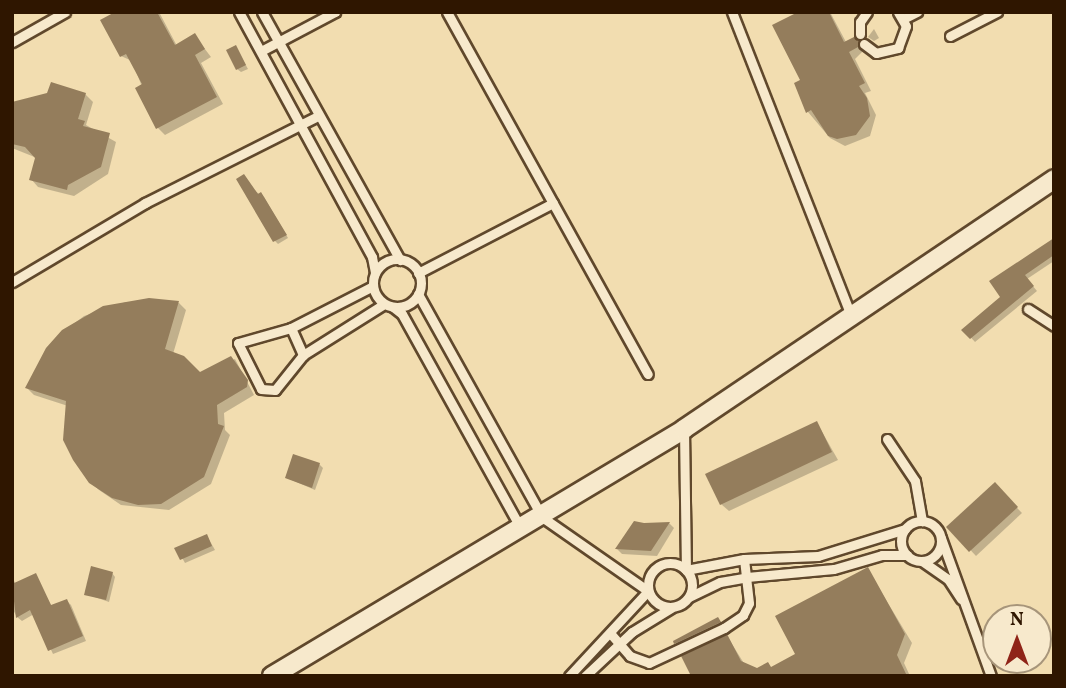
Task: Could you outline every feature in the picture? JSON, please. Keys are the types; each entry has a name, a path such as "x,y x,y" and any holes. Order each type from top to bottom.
{"street":[{"path":"272,676 684,429 1054,179"}],"lane":[{"path":"12,42 65,12"},
{"path":"239,12 372,257 375,273 373,286 389,305 402,313 521,529"},
{"path":"262,12 400,260 418,273"},
{"path":"261,51 335,12"},
{"path":"447,12 648,374"},
{"path":"732,12 851,316"},
{"path":"860,34 860,22 867,12"},
{"path":"864,44 876,53 898,48 906,34 901,15 916,12"},
{"path":"950,36 997,12"},
{"path":"12,282 163,193 318,116"},
{"path":"418,273 553,203"},
{"path":"375,273 386,262 400,260"},
{"path":"418,273 418,294 541,517 648,591 654,601 673,607"},
{"path":"373,286 291,328 243,339 237,350 261,389 268,393 275,390 303,355 389,305 408,305 418,294"},
{"path":"1028,309 1054,326"},
{"path":"291,328 303,355"},
{"path":"684,429 685,570 692,582 689,597"},
{"path":"887,439 915,481 922,521"},
{"path":"569,676 648,591 649,576 659,566 673,564 685,570 744,559 818,556 905,529 922,521 935,526 941,538 991,676"},
{"path":"905,529 901,545 907,555"},
{"path":"921,561 934,556 941,538"},
{"path":"585,676 619,645 689,597 720,582 747,577 834,569 882,555 907,555 948,579 966,606"},
{"path":"610,633 619,645 638,661 649,663 690,647 743,615 751,594 744,559"}],"building":[{"path":"115,12 157,12 175,45 195,33 205,49 195,55 217,97 156,129 135,88 142,84 126,54 120,57 100,20"},
{"path":"798,12 829,12 844,42 854,37 858,41 858,47 849,52 865,83 859,86 867,98 870,116 856,135 837,139 828,136 811,110 806,113 794,83 800,80 772,25"},
{"path":"236,45 246,65 236,70 226,50"},
{"path":"51,82 86,93 78,119 85,121 83,126 110,133 101,167 68,185 67,190 29,180 35,158 25,147 12,144 12,102 47,93"},
{"path":"244,174 258,194 261,192 287,235 273,242 236,179"},
{"path":"1054,238 1054,255 1025,275 1034,286 970,339 961,330 1000,297 989,281"},
{"path":"149,298 179,301 165,349 184,356 200,372 231,356 248,380 247,387 217,405 218,424 224,426 204,477 161,504 138,505 112,498 89,483 73,460 63,440 66,401 25,388 46,348 62,330 103,306"},
{"path":"817,421 832,452 720,505 705,474"},
{"path":"293,454 320,463 312,488 285,478"},
{"path":"995,482 1018,507 969,552 946,527"},
{"path":"634,521 670,522 651,551 615,549"},
{"path":"207,534 212,546 180,560 174,548"},
{"path":"91,566 113,572 106,600 84,595"},
{"path":"868,567 905,634 897,655 907,676 691,676 681,656 727,634 741,661 757,668 768,662 771,667 795,654 775,616"},
{"path":"36,573 51,605 67,599 83,636 48,651 30,610 16,618 12,584"},
{"path":"718,617 721,622 674,644 673,641"}]}
